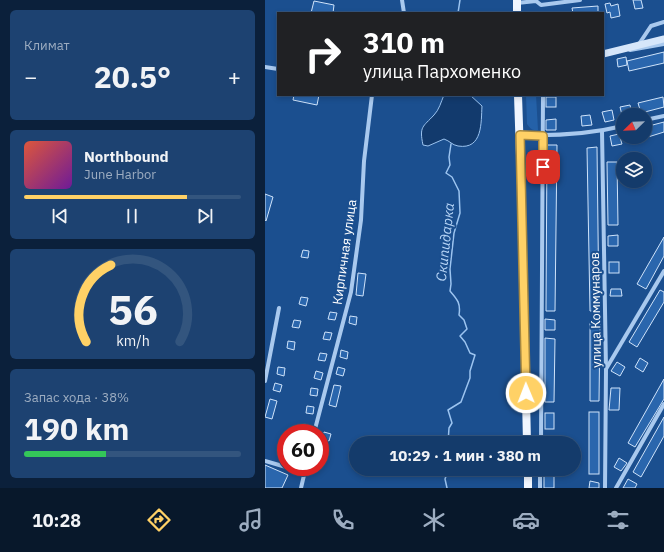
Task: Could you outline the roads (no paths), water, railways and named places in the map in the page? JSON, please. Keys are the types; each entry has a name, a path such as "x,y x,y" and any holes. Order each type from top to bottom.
{"main road":[{"path":"518,96 527,436"},
{"path":"528,476 528,488"}],"street":[{"path":"402,0 404,12"},
{"path":"517,2 536,1 541,6 579,0"},
{"path":"638,46 651,26 664,22"},
{"path":"604,54 664,39"},
{"path":"614,52 638,50 664,44"},
{"path":"265,67 277,69"},
{"name":"Кирпичная улица","path":"316,424 351,292 361,220 364,161 372,96"},
{"path":"541,436 543,96"},
{"path":"652,119 664,116"},
{"path":"520,135 543,136 602,131 616,128"},
{"name":"улица Коммунаров","path":"602,131 606,369 605,488"},
{"path":"606,369 664,271"},
{"path":"265,381 279,308"},
{"path":"616,488 664,404"},
{"path":"265,461 277,464"},
{"path":"301,488 304,476"},
{"path":"540,488 541,476"}],"waterway":[{"name":"Скипидарка","path":"458,12 460,0"},
{"name":"Скипидарка","path":"448,436 449,428 452,423 448,410 461,402 470,378 470,371 475,355 470,353 465,342 460,336 467,329 464,320 459,315 458,302 450,291 450,269 454,233 460,213 459,191 452,177 446,173 450,165 449,157 451,144"},
{"name":"Скипидарка","path":"446,476 445,479 447,488"}]}
